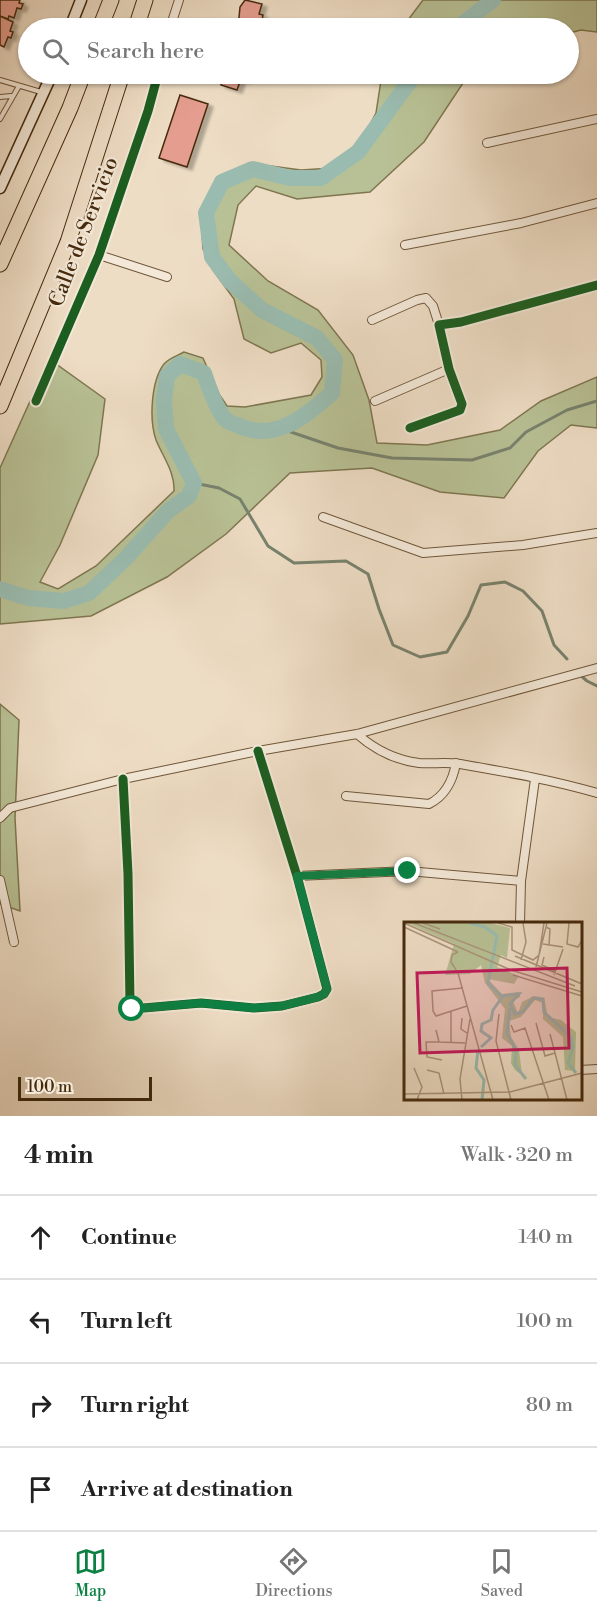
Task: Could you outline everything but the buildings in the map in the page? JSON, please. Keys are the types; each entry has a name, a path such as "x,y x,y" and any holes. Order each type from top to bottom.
{"highway":[{"path":"104,18 111,0"},
{"path":"139,18 144,0"},
{"path":"0,264 79,84"},
{"path":"0,406 68,242 119,84"}],"street":[{"path":"74,18 81,0"},
{"path":"173,18 179,0"},
{"path":"0,188 48,84"},
{"name":"Calle de Servicio","path":"36,401 99,255 155,84"},
{"path":"487,143 597,119"},
{"path":"405,245 521,223 597,203"},
{"path":"99,255 167,277"},
{"path":"440,325 461,322 597,285"},
{"path":"372,320 426,298 433,306 440,325 449,369 462,404 460,410 410,428"},
{"path":"375,401 449,369"},
{"path":"323,517 423,553 523,546 597,533"},
{"path":"0,818 10,808 123,779 258,751 357,734 597,668"},
{"path":"357,734 371,746 399,758 419,763 456,763 597,793"},
{"path":"123,779 132,1009 201,1003 254,1008 282,1006 324,994 327,989 297,876 258,751"},
{"path":"346,796 429,804 438,799 453,777 456,763"},
{"path":"520,922 521,881 536,779"},
{"path":"297,876 408,871 521,881"},
{"path":"0,880 14,942"},
{"path":"582,1070 597,1069"}],"lane":[{"path":"0,80 45,93"},
{"path":"0,119 19,86"},
{"path":"0,97 12,96"}],"green space":[{"path":"423,0 597,0 597,32 579,30 579,18 410,18"},
{"path":"380,84 462,84 424,142 370,192 297,199 256,186 238,205 229,245 268,281 318,310 353,355 369,400 377,443 427,445 500,430 541,401 597,377 597,428 571,425 538,451 504,498 440,492 372,468 290,473 226,534 167,577 91,616 0,624 0,468 49,359 105,399 98,455 60,545 40,582 58,589 96,566 174,491 173,477 156,440 152,422 152,401 156,380 168,360 184,352 203,358 227,406 245,407 311,395 322,377 321,360 301,343 271,353 244,339 234,299 213,270 203,249 201,218 216,178 249,163 301,170 332,168 357,149 376,113"},
{"path":"0,704 19,720 15,818 20,911 0,904"}],"waterway":[{"path":"470,18 493,0"},
{"path":"0,589 28,598 64,601 89,593 126,558 168,511 189,496 194,483 166,429 164,400 167,376 180,364 204,373 215,403 225,419 251,430 264,431 288,425 311,411 332,393 335,360 317,338 262,310 230,281 212,257 206,213 222,182 253,169 290,178 321,178 358,152 408,84"},
{"path":"282,429 338,448 392,458 472,460 510,448 526,432 567,410 597,401"},
{"path":"194,483 219,488 240,499 268,546 294,563 346,561 368,574 393,645 420,657 447,652 468,616 481,585 505,582 523,591 542,611 554,645 567,659"},
{"path":"579,674 597,686"}],"cycle path":[{"path":"36,401 99,255 155,84"},
{"path":"410,428 460,410 462,404 449,369 439,325 461,322 597,285"},
{"path":"123,779 132,1009 201,1003 254,1008 282,1006 318,997 327,989 297,876 258,751"}],"route":[{"path":"132,1009 201,1003 254,1008 282,1006 318,997 327,989 297,876 408,871"}]}
